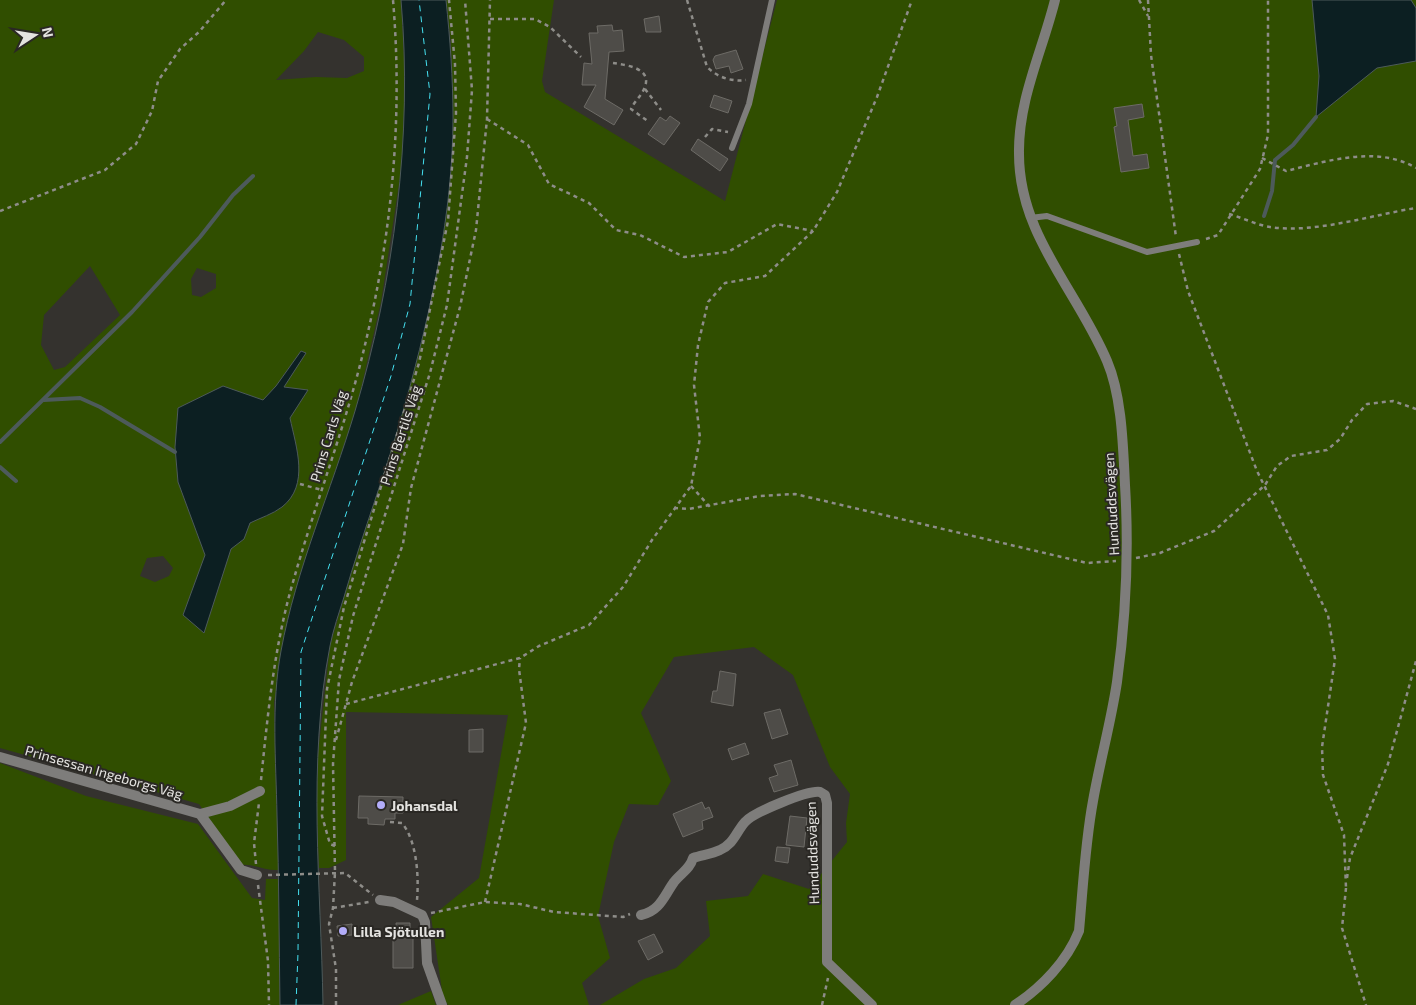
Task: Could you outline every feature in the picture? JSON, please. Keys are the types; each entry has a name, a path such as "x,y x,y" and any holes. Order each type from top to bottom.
{"street":[{"name":"Hunduddsvägen","path":"1015,1005 1047,978 1064,959 1073,947 1079,931 1093,802 1116,685 1125,617 1127,560 1125,484 1116,385 1099,343 1040,243 1030,218 1020,180 1019,131 1023,101 1056,0"},
{"name":"Prinsessan Ingeborgs Väg","path":"0,758 200,814"},
{"path":"257,875 241,870 200,814 230,806 260,791"},
{"name":"Hunduddsvägen","path":"641,915 650,913 664,899 674,882 691,866 693,858 720,850 736,838 745,822 752,817 793,799 820,792 825,796 827,803 827,962"},
{"path":"380,900 394,902 418,913 425,922 427,963 437,996 442,1005"},
{"path":"827,962 872,1005"}],"lane":[{"path":"732,148 749,104 772,0"},
{"path":"1030,218 1047,216 1147,252 1197,242"}],"path":[{"path":"0,211 105,170 136,144 152,111 158,81 180,49 199,32 226,0"},
{"name":"Prins Carls Väg","path":"269,1005 268,961 254,843 276,650 292,583 364,349 380,279 391,202 398,62 393,0"},
{"path":"335,846 330,844 325,835 322,816 327,689 344,607 419,363 446,230 456,113 455,64 449,0"},
{"name":"Prins Bertils Väg","path":"336,1005 336,969 329,924 333,908 335,872 333,764 339,680 353,616 430,373 447,305 467,157 472,90 465,0"},
{"path":"335,745 352,682 403,544 411,488 460,307 476,230 487,119 490,0"},
{"path":"687,0 707,67 715,75 726,78 741,80 754,78"},
{"path":"346,704 520,658 539,646 589,625 623,588 674,508 691,486 700,438 694,385 698,345 708,302 725,283 765,276 813,231 837,192 877,96 912,0"},
{"path":"1139,0 1149,17"},
{"path":"1148,0 1151,55 1177,246 1188,291 1257,470 1328,615 1335,659 1322,747 1324,775 1344,836 1346,888"},
{"path":"1197,242 1218,235 1260,169 1268,135 1268,0"},
{"path":"490,19 535,18 550,27 581,57"},
{"path":"613,63 636,67 642,71 645,89 661,110"},
{"path":"645,89 635,99 630,109 649,122"},
{"path":"487,119 528,145 549,184 589,203 616,230 640,235 684,257 728,252 777,224 813,231"},
{"path":"705,137 712,129 737,135"},
{"path":"1262,158 1286,171 1342,158 1369,156 1404,160 1416,168"},
{"path":"1230,214 1269,227 1292,229 1327,225 1416,208"},
{"path":"674,508 710,507 760,496 795,494 1087,563 1127,560 1160,553 1214,531 1265,485 1278,466 1291,456 1327,450 1340,439 1352,420 1366,404 1393,401 1416,409"},
{"path":"300,484 322,490"},
{"path":"691,486 710,507"},
{"path":"485,902 526,723 519,669 520,658"},
{"path":"1366,1005 1342,928 1350,858 1388,764 1416,661"},
{"path":"390,822 402,823 412,840 418,883 418,913 485,902 520,904 554,912 623,917 635,912 641,915"},
{"path":"269,875 345,873 380,900"},
{"path":"333,908 380,900"},
{"path":"822,1005 828,983 827,962"}],"green space":[{"path":"0,0 401,0 406,96 403,158 381,302 356,410 297,584 274,702 279,870 241,865 199,804 0,748","holes":["318,32 344,40 364,57 364,71 347,78 316,77 276,80 304,51","90,266 120,315 65,367 54,370 41,345 44,315","197,268 216,274 216,288 201,297 192,295 191,279","163,556 173,568 169,576 155,582 140,576 147,558"]},
{"path":"446,0 554,0 542,81 545,92 725,201 777,0 1416,0 1416,1005 600,1005 644,979 676,968 710,936 706,901 748,896 763,874 809,889 847,842 846,823 850,794 830,767 793,675 754,647 674,657 641,713 671,781 658,805 629,804 614,842 598,916 610,958 582,983 589,1005 448,1005 443,997 431,917 479,878 508,715 346,712 346,860 329,868 319,868 317,820 317,763 330,646 360,542 406,401 424,327 453,120 451,43"},
{"path":"0,763 86,796 198,824 252,898 265,900 266,879 279,879 280,1005 0,1005"},
{"path":"431,991 436,1005 398,1005"}],"water":[{"path":"401,0 446,0 453,118 452,154 445,225 432,297 415,367 391,450 334,628 323,690 317,780 317,825 323,1005 280,1005 275,733 278,671 296,590 346,441 369,362 390,259 402,155 404,51"},
{"path":"1312,0 1411,0 1416,8 1416,61 1377,68 1316,117 1319,76"},
{"path":"301,351 306,353 284,387 308,390 290,418 299,465 296,488 291,498 282,507 250,523 244,539 231,549 204,633 183,615 205,555 178,482 175,447 178,408 223,386 263,400 276,386"}],"building":[{"path":"659,16 661,32 646,32 644,19"},
{"path":"612,25 613,31 622,30 624,51 609,52 605,99 623,110 614,125 584,107 596,85 582,85 584,63 592,64 589,33 598,33 597,26"},
{"path":"736,50 743,69 731,73 729,66 716,69 713,60 715,56"},
{"path":"714,95 732,101 728,113 710,107"},
{"path":"1142,104 1144,117 1128,120 1133,156 1147,154 1149,168 1121,172 1114,127 1117,126 1114,108"},
{"path":"670,116 680,123 664,145 648,134 660,117 666,121"},
{"path":"698,139 728,159 720,171 691,150"},
{"path":"720,671 736,674 733,706 711,702 713,691 717,691"},
{"path":"780,709 788,734 772,739 764,713"},
{"path":"483,729 483,752 469,752 469,730"},
{"path":"745,743 749,754 732,760 728,749"},
{"path":"791,760 798,785 774,792 769,778 778,775 774,765"},
{"name":"Johansdal","path":"359,796 403,797 403,813 395,813 395,819 385,819 384,825 368,824 368,818 358,818"},
{"path":"702,802 705,809 709,807 713,817 702,821 703,829 683,837 673,814"},
{"path":"790,816 807,818 804,847 786,845"},
{"path":"777,847 790,848 788,863 775,861"},
{"path":"396,923 410,923 410,934 413,934 413,968 393,968 393,935 397,934"},
{"name":"Lilla Sjötullen","path":"352,924 352,935 338,936 337,926"},
{"path":"654,934 663,952 648,960 638,941"}],"waterway":[{"path":"1264,216 1272,191 1275,160 1293,145 1316,117"},
{"path":"0,442 132,312 200,237 233,195 253,176"},
{"path":"44,400 80,398 100,407 175,452"},
{"path":"0,467 16,481"}],"ferry route":[{"path":"296,1005 301,652 391,376 410,304 430,94 419,0"}],"place":[{"name":"Johansdal","path":"381,805"},
{"name":"Lilla Sjötullen","path":"343,931"}]}
